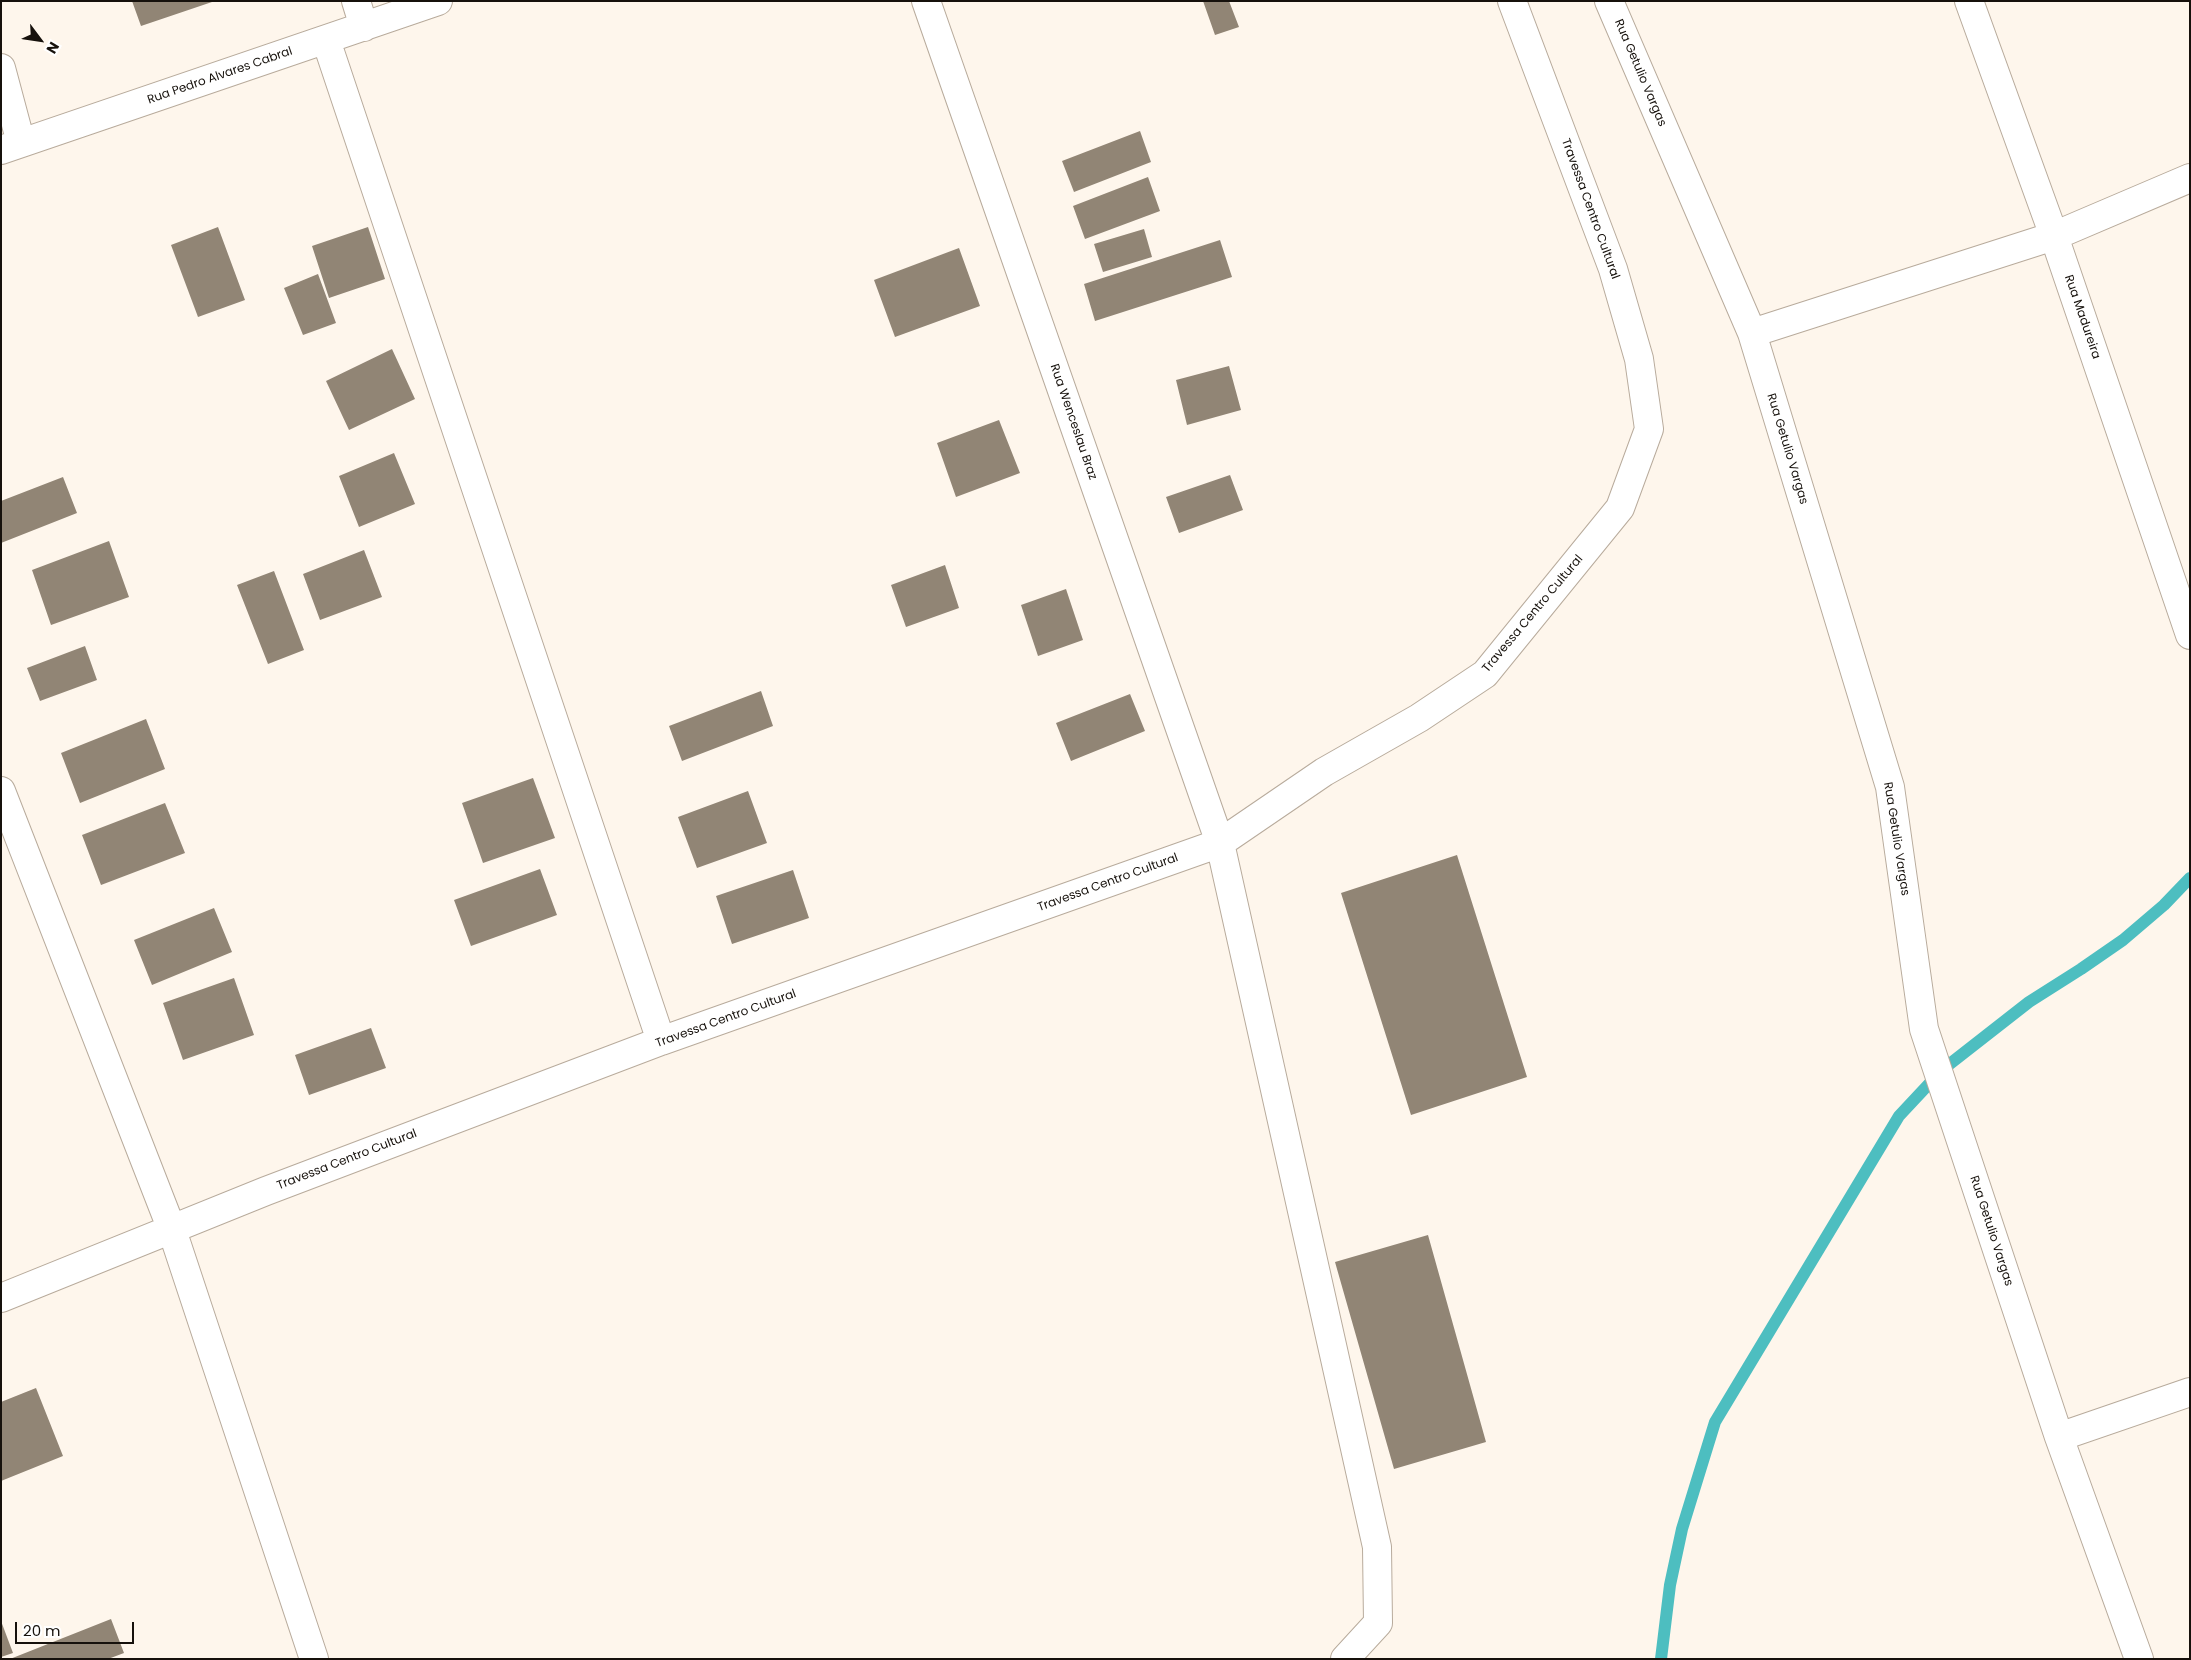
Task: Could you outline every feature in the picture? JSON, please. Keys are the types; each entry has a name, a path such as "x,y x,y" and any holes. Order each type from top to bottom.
{"street":[{"path":"356,1 364,27"},
{"name":"Rua Pedro Alvares Cabral","path":"11,147 438,1"},
{"name":"Rua Wenceslau Braz","path":"926,1 1220,844 1377,1547 1378,1623 1345,1659"},
{"name":"Travessa Centro Cultural","path":"1,1298 172,1230 266,1190 662,1042 1220,844 1324,772 1419,718 1485,674 1620,508 1649,430 1640,359 1613,269 1512,1"},
{"name":"Rua Getulio Vargas","path":"1609,1 1752,333 1890,787 1924,1029 2059,1437 2139,1659"},
{"name":"Rua Madureira","path":"1969,1 2054,236 2190,635"},
{"path":"326,40 662,1042"},
{"path":"1,68 11,147"},
{"path":"1752,333 2054,236 2190,178"},
{"path":"1,791 172,1230 314,1659"},
{"path":"2059,1437 2190,1392"}],"building":[{"path":"132,1 212,1 212,2 141,26"},
{"path":"1203,1 1229,1 1239,27 1215,35"},
{"path":"1140,131 1151,162 1074,192 1062,161"},
{"path":"1148,177 1160,211 1085,239 1073,206"},
{"path":"218,227 245,300 198,317 171,245"},
{"path":"368,227 385,279 329,298 312,246"},
{"path":"1144,229 1152,257 1103,272 1094,244"},
{"path":"1220,240 1232,277 1095,321 1084,284"},
{"path":"959,248 980,306 895,337 874,280"},
{"path":"318,274 336,323 303,335 284,288"},
{"path":"392,349 415,399 349,430 326,381"},
{"path":"1229,366 1241,410 1187,425 1176,380"},
{"path":"999,420 1020,473 956,497 937,443"},
{"path":"394,453 415,504 359,527 339,476"},
{"path":"1230,475 1243,510 1179,533 1166,497"},
{"path":"63,477 77,513 1,543 1,501"},
{"path":"109,541 129,597 51,625 32,570"},
{"path":"364,550 382,597 320,620 303,574"},
{"path":"945,565 959,608 906,627 891,585"},
{"path":"274,571 304,650 268,664 237,585"},
{"path":"1066,589 1083,640 1038,656 1021,605"},
{"path":"85,646 97,680 40,701 27,668"},
{"path":"761,691 773,726 682,761 669,726"},
{"path":"1130,694 1145,731 1071,761 1056,723"},
{"path":"146,719 165,769 80,803 61,753"},
{"path":"533,778 555,838 483,863 462,803"},
{"path":"748,791 767,843 697,868 678,817"},
{"path":"165,803 185,853 101,885 82,835"},
{"path":"1457,855 1527,1077 1411,1115 1341,893"},
{"path":"540,869 557,915 471,946 454,900"},
{"path":"793,870 809,918 732,944 716,896"},
{"path":"214,908 232,952 152,985 134,940"},
{"path":"234,978 254,1035 183,1060 163,1003"},
{"path":"371,1028 386,1068 309,1095 295,1055"},
{"path":"1428,1235 1486,1442 1394,1469 1335,1262"},
{"path":"36,1388 63,1456 1,1481 1,1402"},
{"path":"111,1619 124,1653 108,1659 10,1659"},
{"path":"1,1621 13,1653 1,1657"}],"waterway":[{"path":"1661,1659 1670,1585 1682,1529 1715,1422 1899,1116 1942,1070 2029,1002 2123,940 2164,905 2190,878"}]}
